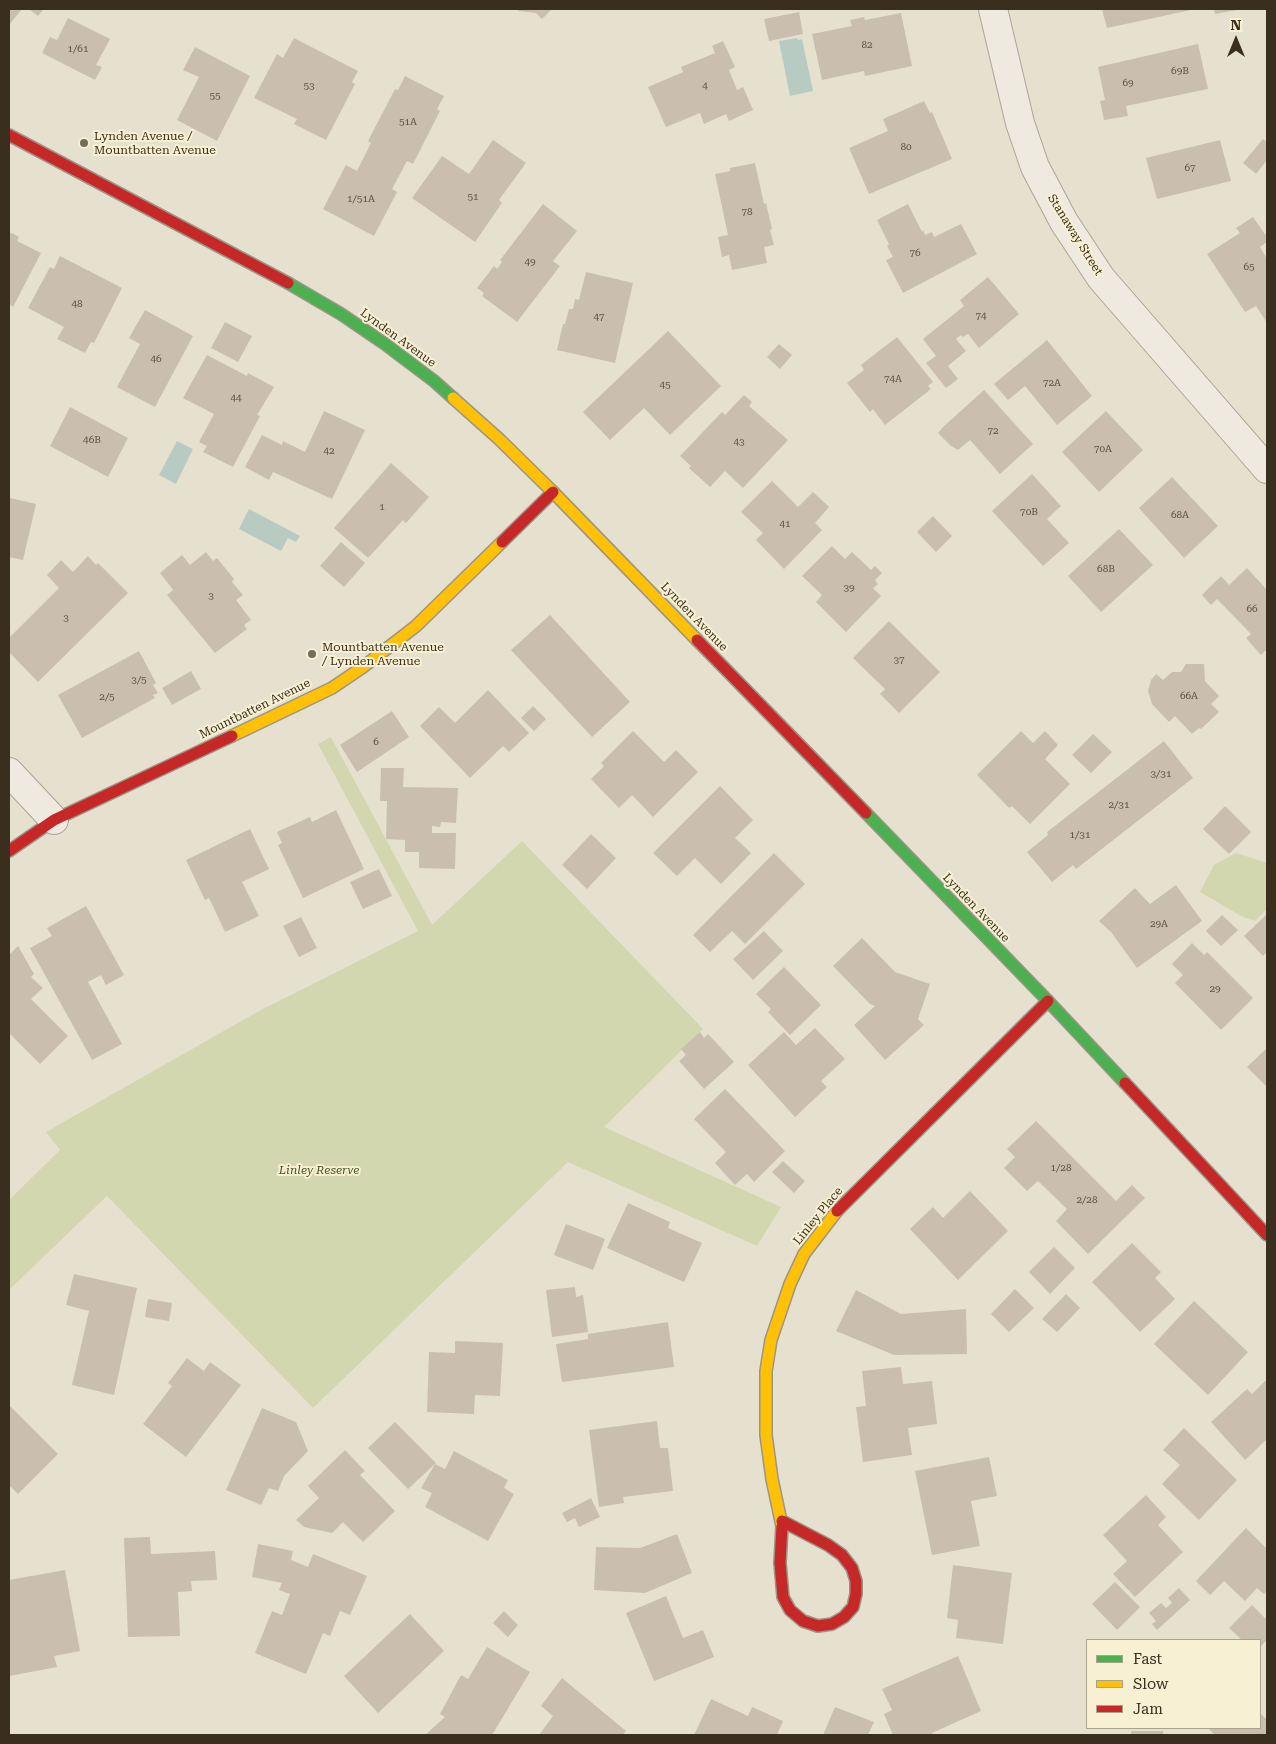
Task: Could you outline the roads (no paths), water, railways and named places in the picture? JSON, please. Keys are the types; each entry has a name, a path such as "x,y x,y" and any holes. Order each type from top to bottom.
{"street":[{"name":"Stanaway Street","path":"993,9 1020,123 1035,167 1064,222 1102,278 1267,469"},
{"name":"Lynden Avenue","path":"9,135 272,274 341,314 386,344 434,381 499,439 553,492 1048,1001 1267,1235"},
{"name":"Mountbatten Avenue","path":"9,851 54,820 332,688 363,667 416,626 553,492"},
{"path":"9,772 54,820"},
{"name":"Linley Place","path":"782,1521 828,1545 842,1556 852,1568 856,1581 856,1594 852,1607 844,1617 832,1624 818,1626 803,1621 790,1610 782,1597 780,1563 782,1521 772,1479 766,1436 764,1402 771,1340 779,1313 804,1254 826,1224 1048,1001"}],"place":[{"name":"Lynden Avenue / Mountbatten Avenue","path":"84,143"},
{"name":"Mountbatten Avenue / Lynden Avenue","path":"312,654"}],"park label":[{"name":"Linley Reserve","path":"319,1170"}]}
